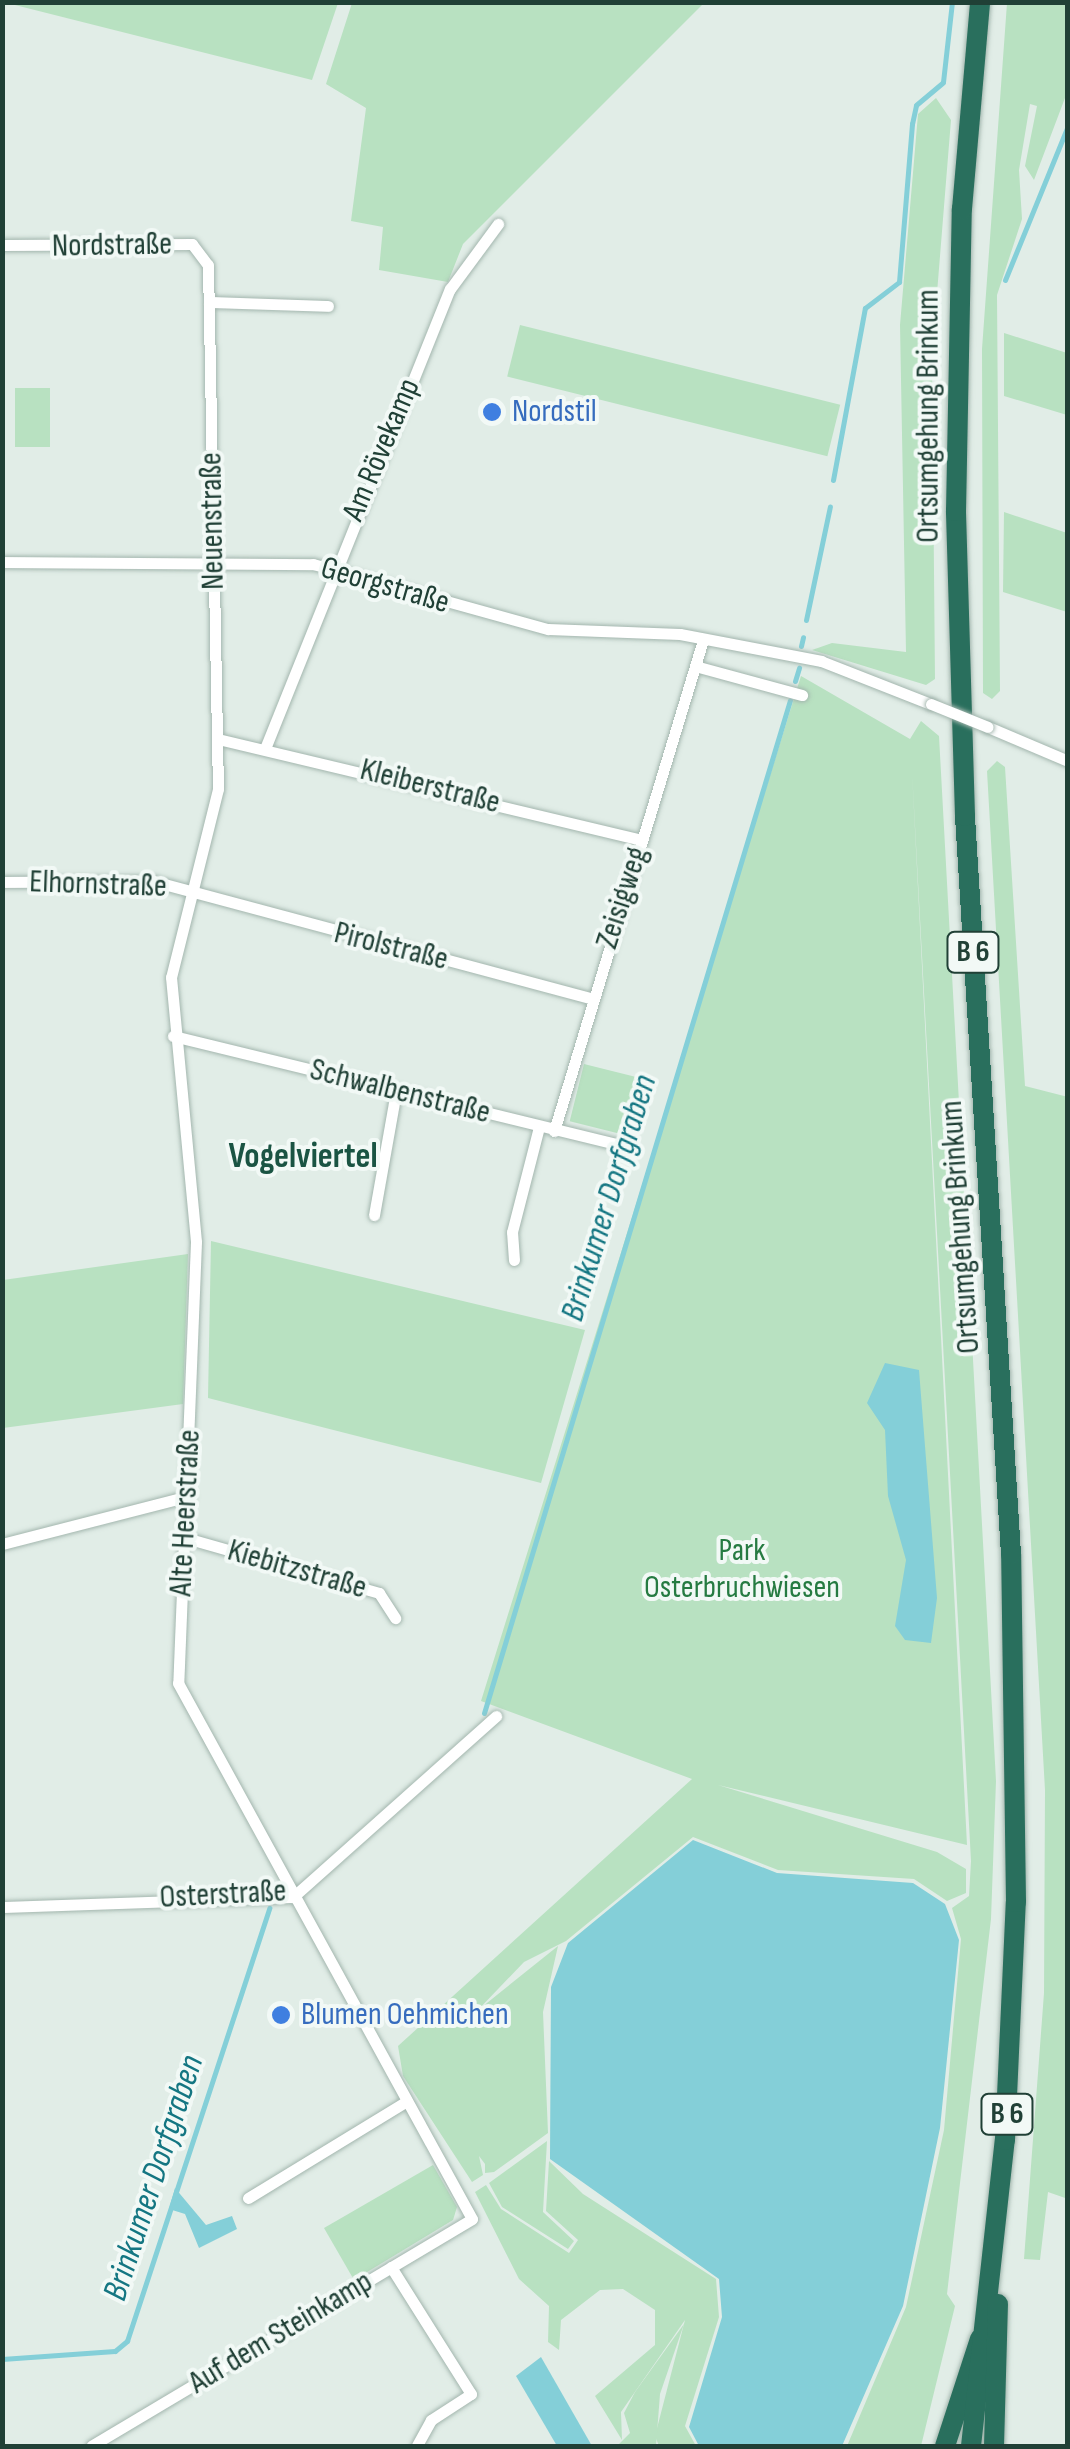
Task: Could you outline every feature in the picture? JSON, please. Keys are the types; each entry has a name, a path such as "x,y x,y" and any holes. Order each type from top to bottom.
{"highway":[{"name":"Ortsumgehung Brinkum","path":"971,2446 993,2273 1015,1956 1015,1682 964,816 956,511 962,209 980,2"},
{"name":"B 6","path":"993,2273 1002,2336 994,2446"},
{"name":"B 6","path":"944,2446 962,2374 987,2324"}],"street":[{"name":"Am Rövekamp","path":"266,746 331,572 450,289 498,224"},
{"name":"Nordstraße","path":"2,245 192,244 208,265"},
{"name":"Neuenstraße","path":"208,265 218,739"},
{"path":"210,302 328,306"},
{"name":"Georgstraße","path":"2,562 214,562 331,572 548,630 703,640 822,661 1068,761"},
{"path":"703,640 696,666 802,694"},
{"name":"Zeisigweg","path":"554,1131 591,998 696,666"},
{"name":"Kleiberstraße","path":"218,739 266,746 641,840"},
{"name":"Alte Heerstraße","path":"218,739 218,789 172,977 172,1036 196,1229 189,1496 178,1683 472,2220"},
{"name":"Elhornstraße","path":"2,882 154,881 192,891"},
{"name":"Pirolstraße","path":"192,891 591,998"},
{"name":"Schwalbenstraße","path":"172,1036 628,1147"},
{"path":"374,1215 396,1092"},
{"path":"514,1260 512,1232 539,1127"},
{"path":"2,1544 189,1496"},
{"name":"Kiebitzstraße","path":"186,1538 379,1593 395,1618"},
{"name":"Osterstraße","path":"2,1906 294,1897 496,1716"},
{"path":"248,2198 405,2102"},
{"name":"Auf dem Steinkamp","path":"91,2446 472,2220"},
{"path":"391,2268 471,2394 431,2420 417,2445"}],"green space":[{"path":"3,2 338,2 338,3 312,80"},
{"path":"704,2 463,244 448,282 379,270 383,227 351,221 366,108 326,84 352,3"},
{"path":"1007,3 1067,3 1068,90 1034,180 1025,166 1037,106 1030,104 1019,170 1022,219 997,295 1000,691 992,699 983,693 982,349"},
{"path":"936,98 951,120 932,355 935,679 926,685 812,650 832,643 906,652 900,325 918,114"},
{"path":"520,325 840,405 827,456 507,376"},
{"path":"1004,333 1067,353 1067,415 1004,396"},
{"path":"15,388 50,388 50,447 15,447"},
{"path":"1004,512 1067,533 1067,612 1003,592"},
{"name":"Park Osterbruchwiesen","path":"801,676 910,739 921,721 939,736 996,1781 991,1919 947,2294 955,2306 921,2446 847,2446 906,2307 944,2130 961,1939 952,1908 969,1896 971,1861 912,771 967,1845 718,1785 937,1852 966,1869 966,1893 947,1901 914,1879 778,1870 693,1837 566,1941 524,1962 477,2011 558,1946 543,2012 548,2133 494,2172 485,2173 479,2156 483,2175 472,2182 403,2076 398,2046 692,1779 481,1701"},
{"path":"997,761 1005,767 1025,1086 1068,1097 1068,2199 1048,2192 1040,2260 1024,2259 1044,1993 1045,1790 987,771"},
{"path":"584,1064 647,1080 633,1137 570,1121"},
{"path":"211,1241 585,1330 541,1483 208,1398"},
{"path":"188,1254 183,1404 3,1428 3,1280"},
{"path":"547,2141 543,2212 574,2241 568,2249 502,2207 489,2183"},
{"path":"549,2161 583,2194 716,2279 719,2317 685,2426 696,2446 659,2446 655,2436 685,2320 621,2412 622,2440 595,2396 655,2345 655,2310 623,2289 600,2290 561,2320 559,2350 548,2342 549,2306 519,2279 475,2192 486,2185 501,2209 569,2253 578,2240 546,2211"},
{"path":"433,2165 457,2207 453,2220 354,2280 324,2228"},
{"path":"684,2324 660,2394 656,2446 617,2446 630,2433 624,2413 635,2392"}],"water":[{"path":"885,1363 919,1370 937,1598 931,1643 905,1640 895,1626 906,1560 888,1496 885,1430 867,1403"},
{"path":"693,1840 777,1873 913,1883 945,1904 959,1940 940,2128 903,2306 842,2446 699,2446 689,2427 722,2317 719,2279 550,2159 551,1987 568,1943"},
{"path":"175,2188 206,2225 232,2216 237,2229 199,2248 185,2214 169,2209"},
{"path":"541,2357 592,2446 557,2446 516,2376"}],"waterway":[{"name":"Brinkumer Dorfgraben","path":"833,480 865,308 899,282 912,124 916,105 943,82 952,2"},
{"path":"1005,280 1068,126"},
{"name":"Brinkumer Dorfgraben","path":"806,620 830,506"},
{"name":"Brinkumer Dorfgraben","path":"801,646 803,637"},
{"name":"Brinkumer Dorfgraben","path":"795,681 799,668"},
{"name":"Brinkumer Dorfgraben","path":"484,1713 790,700"},
{"name":"Brinkumer Dorfgraben","path":"2,2359 115,2351 127,2341 269,1908"}],"place":[{"name":"Nordstil","path":"492,412"},
{"name":"Blumen Oehmichen","path":"281,2015"}],"district":[{"name":"Vogelviertel","path":"303,1157"}]}
